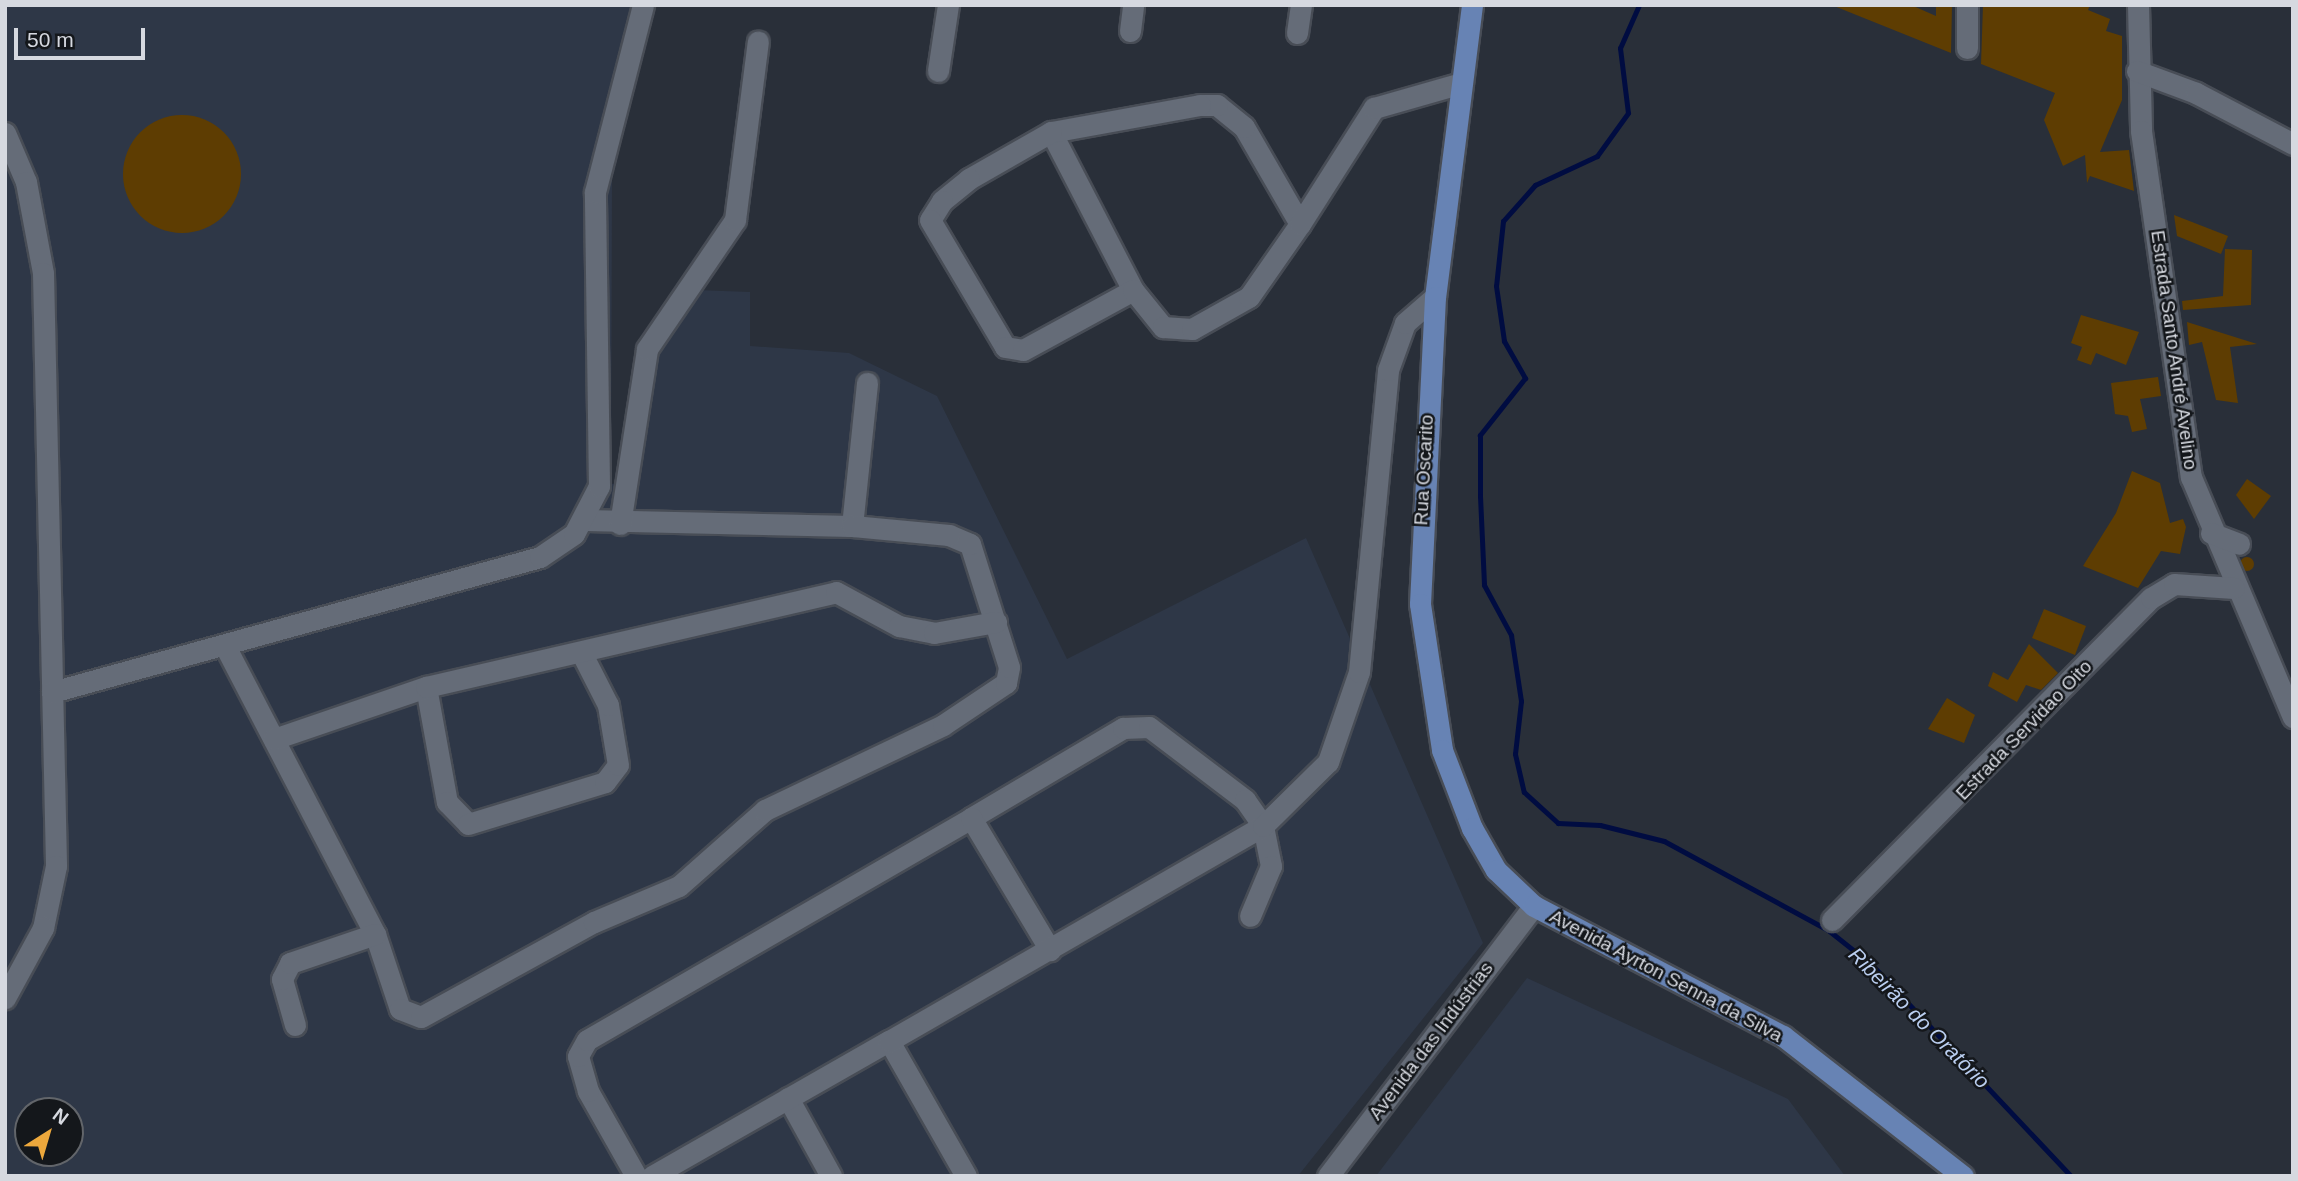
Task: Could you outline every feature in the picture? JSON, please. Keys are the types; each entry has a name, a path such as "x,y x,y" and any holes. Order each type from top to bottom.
{"main road":[{"name":"Rua Oscarito","path":"1472,5 1435,297 1421,508 1420,604 1429,689 1442,750 1472,828 1496,870 1535,906"},
{"name":"Avenida Ayrton Senna da Silva","path":"1535,906 1783,1036 1963,1176"}],"street":[{"path":"52,692 540,557 585,520 599,486 595,192 643,5"},
{"path":"938,71 948,5"},
{"path":"1130,31 1133,5"},
{"path":"1297,33 1301,5"},
{"path":"1967,5 1967,48"},
{"name":"Estrada Santo André Avelino","path":"2138,5 2137,71 2182,421 2211,533 2293,717"},
{"path":"620,524 647,349 735,220 758,41"},
{"path":"2137,71 2196,93 2293,144"},
{"path":"1051,132 1133,290 1163,327 1192,329 1249,298 1374,108 1462,83"},
{"path":"1133,290 1023,350 1005,347 932,228 942,201 1051,132 1217,105 1244,127 1300,224"},
{"path":"5,133 26,181 43,273 52,692 53,889 38,940 5,998"},
{"path":"652,1176 1263,826 1328,762 1359,672 1388,370 1405,323 1435,297"},
{"path":"852,526 867,383"},
{"path":"225,646 375,934 400,1009 412,1017 435,1013 594,922 679,886 765,810 990,698 1010,673 996,622 965,540 852,526 620,524 585,520"},
{"path":"2211,533 2239,544"},
{"name":"Estrada Servidao Oito","path":"1832,920 2151,598 2174,584 2234,588"},
{"path":"274,739 426,687 836,592 899,626 934,633 996,622"},
{"path":"426,687 447,802 468,824 605,782 618,765 608,705 581,652"},
{"path":"636,1176 583,1078 578,1056 587,1040 1138,723 1167,737 1245,800 1263,826 1271,866 1250,916"},
{"path":"971,818 1050,950"},
{"name":"Avenida das Indústrias","path":"1328,1176 1535,906"},
{"path":"295,1025 282,979 290,963 375,934"},
{"path":"889,1041 966,1176"},
{"path":"788,1098 831,1176"}],"shaded area":[{"path":"5,5 638,5 612,176 611,484 637,481 647,361 696,290 750,292 750,346 849,353 937,396 1067,659 1306,538 1483,943 1298,1176 5,1176"},
{"path":"1527,978 1788,1099 1845,1176 1376,1176"}],"building":[{"path":"1911,5 1936,16 1936,5 1952,5 1951,53 1834,6"},
{"path":"1983,5 2090,5 2088,10 2110,19 2106,31 2122,36 2122,100 2100,152 2129,150 2134,191 2090,176 2087,183 2085,155 2063,166 2044,120 2055,93 1981,64"},
{"path":"182,115 205,120 224,132 236,151 241,174 236,197 224,216 205,228 182,233 159,228 140,216 128,197 123,174 128,151 140,132 159,120"},
{"path":"2174,215 2228,236 2221,254 2177,236"},
{"path":"2225,249 2252,250 2251,305 2183,310 2182,301 2223,296"},
{"path":"2081,315 2139,332 2126,365 2096,353 2091,365 2077,360 2082,347 2071,343"},
{"path":"2187,322 2257,344 2230,347 2238,403 2216,400 2202,342 2189,345"},
{"path":"2158,377 2161,396 2140,399 2147,429 2132,432 2128,416 2115,414 2111,383"},
{"path":"2132,471 2160,483 2170,523 2183,519 2186,527 2180,554 2161,551 2138,588 2083,566 2116,513"},
{"path":"2247,479 2271,496 2254,519 2236,495"},
{"path":"2244,557 2250,557 2254,564 2250,571 2244,571 2240,567 2240,561"},
{"path":"2044,609 2086,626 2075,655 2032,638"},
{"path":"2029,644 2058,673 2041,690 2026,685 2017,702 1988,686 1993,672 2008,680"},
{"path":"1947,698 1975,715 1964,743 1928,729"}],"waterway":[{"name":"Ribeirão do Oratório","path":"1639,5 1620,48 1628,113 1597,156 1535,185 1503,221 1496,286 1504,341 1525,378 1480,435 1480,496 1484,585 1511,635 1521,701 1515,754 1524,792 1558,823 1600,825 1664,841 1828,930 1872,965 2071,1176"}]}
